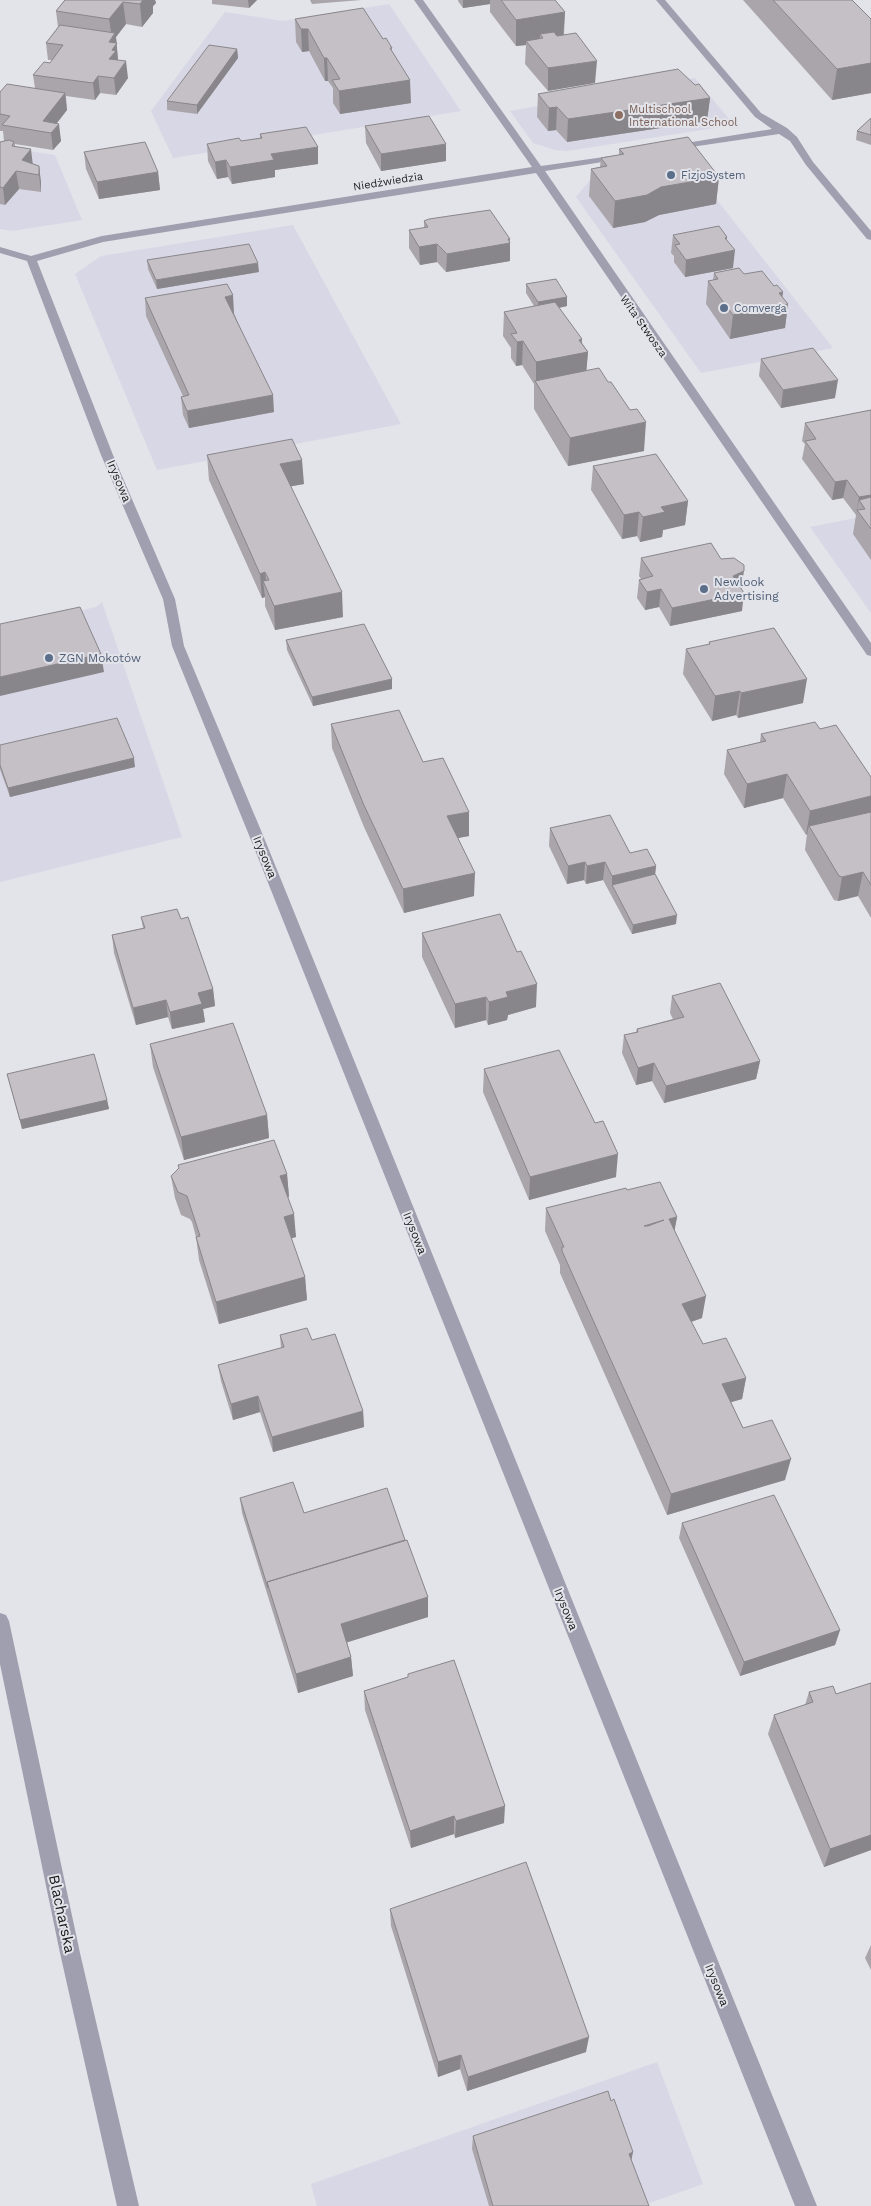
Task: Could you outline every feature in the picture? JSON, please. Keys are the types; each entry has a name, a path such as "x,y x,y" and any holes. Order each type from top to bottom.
{"street":[{"name":"Wita Stwosza","path":"418,0 538,169 871,652"},
{"path":"660,0 758,115 784,130 794,139 809,163 871,237"},
{"path":"666,149 784,130"},
{"name":"Niedźwiedzia","path":"32,259 102,239 636,154"},
{"path":"0,250 32,259"},
{"name":"Irysowa","path":"32,259 107,455 169,599 173,628 178,646 260,845 806,2206"},
{"name":"Blacharska","path":"0,1621 70,1952 128,2206"}],"shaded area":[{"path":"389,4 461,111 173,158 151,111 225,12 283,21"},
{"name":"Multischool International School","path":"695,78 734,125 567,151 555,150 533,143 510,111"},
{"path":"0,147 55,155 82,220 12,231 0,229"},
{"path":"685,159 833,348 701,373 576,197 595,174"},
{"path":"293,225 401,424 157,470 75,274 101,256"},
{"path":"871,515 871,613 810,527"},
{"path":"102,602 182,837 0,882 0,629 96,607"},
{"path":"657,2062 703,2184 641,2206 317,2206 311,2184"}],"building":[{"path":"65,0 143,0 140,4 123,2 109,19 56,11"},
{"path":"501,0 555,0 565,12 516,20"},
{"path":"773,0 852,0 871,19 871,63 837,69"},
{"path":"363,8 383,39 386,38 410,80 339,91 332,80 340,79 327,58 324,58 308,29 301,29 295,19"},
{"path":"60,25 115,33 109,42 117,43 112,50 116,51 109,59 126,61 114,78 98,76 93,83 33,75 44,62 50,63 63,45 46,43"},
{"path":"554,32 557,36 576,33 597,61 548,68 526,41 543,38 540,34"},
{"path":"209,45 237,49 197,105 167,101"},
{"path":"678,69 695,85 699,84 710,98 568,119 557,107 549,108 538,94"},
{"path":"7,84 65,93 43,121 59,124 51,133 2,125 10,116 0,114 0,92"},
{"path":"429,116 446,144 381,154 365,126"},
{"path":"871,118 871,135 857,131"},
{"path":"306,127 318,147 271,154 274,160 230,167 226,160 215,162 207,144 239,138 241,141 262,138 260,134"},
{"path":"688,137 719,177 661,187 647,195 615,201 591,169 607,166 601,158 624,154 619,149"},
{"path":"9,140 14,142 12,146 31,149 22,160 39,166 39,175 16,171 3,188 0,187 0,142"},
{"path":"145,142 158,172 97,182 84,152"},
{"path":"490,210 510,239 508,239 510,243 447,254 437,244 419,247 409,230 428,227 424,221 429,219"},
{"path":"719,226 727,237 725,238 735,250 686,260 675,245 680,244 673,235"},
{"path":"249,244 258,263 156,280 147,260"},
{"path":"739,268 744,274 762,271 774,286 777,285 783,292 779,293 788,304 733,315 708,281 718,279 714,273"},
{"path":"556,279 567,297 538,302 526,284"},
{"path":"227,284 233,295 225,297 273,395 187,411 181,397 189,395 145,298"},
{"path":"555,302 582,339 579,340 588,352 536,362 523,341 517,342 511,334 517,333 504,312"},
{"path":"813,348 838,380 783,390 761,359"},
{"path":"599,368 630,410 637,409 646,422 570,438 535,381"},
{"path":"871,410 871,495 859,497 847,480 835,482 805,441 816,439 805,423"},
{"path":"292,439 302,460 280,464 342,592 274,606 263,581 269,580 265,572 260,574 207,455"},
{"path":"656,454 688,501 661,507 665,512 643,517 639,512 624,515 593,466"},
{"path":"871,497 871,529 857,510 865,509 859,500"},
{"path":"711,543 721,559 734,558 744,565 744,571 733,576 744,593 672,608 661,589 647,592 639,580 653,576 641,558"},
{"name":"ZGN Mokotów","path":"80,607 101,654 0,677 0,624"},
{"path":"364,624 392,679 312,697 286,640"},
{"path":"774,628 807,679 741,693 740,691 715,696 686,649 710,644 709,642"},
{"path":"399,710 423,762 443,758 469,812 447,816 475,873 403,889 363,803 331,724"},
{"path":"117,718 134,758 8,788 0,765 0,745"},
{"path":"815,722 820,729 836,725 871,777 871,796 810,811 787,774 747,784 727,750 766,741 761,734"},
{"path":"871,812 871,885 863,872 839,876 809,826"},
{"path":"610,815 630,853 647,849 656,866 612,876 605,862 587,866 585,862 568,866 550,828"},
{"path":"655,874 677,915 633,925 612,885"},
{"path":"177,909 181,919 188,917 213,989 198,993 202,1004 170,1012 166,1000 133,1008 112,935 145,928 141,917"},
{"path":"500,914 517,952 521,951 537,984 506,992 508,997 489,1002 486,997 455,1004 422,933"},
{"path":"720,983 760,1061 666,1086 654,1063 638,1068 624,1035 638,1032 637,1029 684,1017 672,996"},
{"path":"233,1023 267,1115 181,1137 150,1044"},
{"path":"559,1050 595,1123 603,1121 618,1154 530,1177 484,1069"},
{"path":"94,1054 107,1100 20,1120 7,1074"},
{"path":"274,1140 287,1174 280,1176 294,1214 284,1217 305,1277 216,1302 196,1237 200,1236 187,1196 178,1192 171,1176 179,1168 178,1165"},
{"path":"660,1182 677,1217 669,1219 706,1296 682,1304 703,1344 726,1338 746,1378 722,1384 743,1428 772,1420 791,1459 671,1494 562,1251 562,1247 564,1247 546,1208 626,1188 627,1190"},
{"path":"307,1328 312,1340 335,1334 363,1411 272,1437 258,1396 231,1404 218,1365 284,1347 280,1335"},
{"path":"293,1482 304,1513 387,1488 405,1540 267,1582 268,1588 240,1498"},
{"path":"774,1495 840,1630 744,1662 682,1523"},
{"path":"407,1540 428,1597 341,1624 351,1657 296,1674 267,1582"},
{"path":"454,1660 505,1806 456,1821 454,1816 410,1831 364,1691 408,1677 408,1674"},
{"path":"871,1683 871,1835 830,1849 774,1715 813,1702 809,1692 833,1686 836,1694"},
{"path":"526,1862 589,2037 468,2077 461,2055 438,2062 390,1909"},
{"path":"608,2091 611,2101 614,2099 633,2152 629,2154 649,2206 493,2206 473,2136"}],"place":[{"name":"Multischool International School","path":"619,115"},
{"name":"FizjoSystem","path":"671,175"},
{"name":"Comverga","path":"724,308"},
{"name":"Newlook Advertising","path":"704,589"},
{"name":"ZGN Mokotów","path":"49,658"}]}
